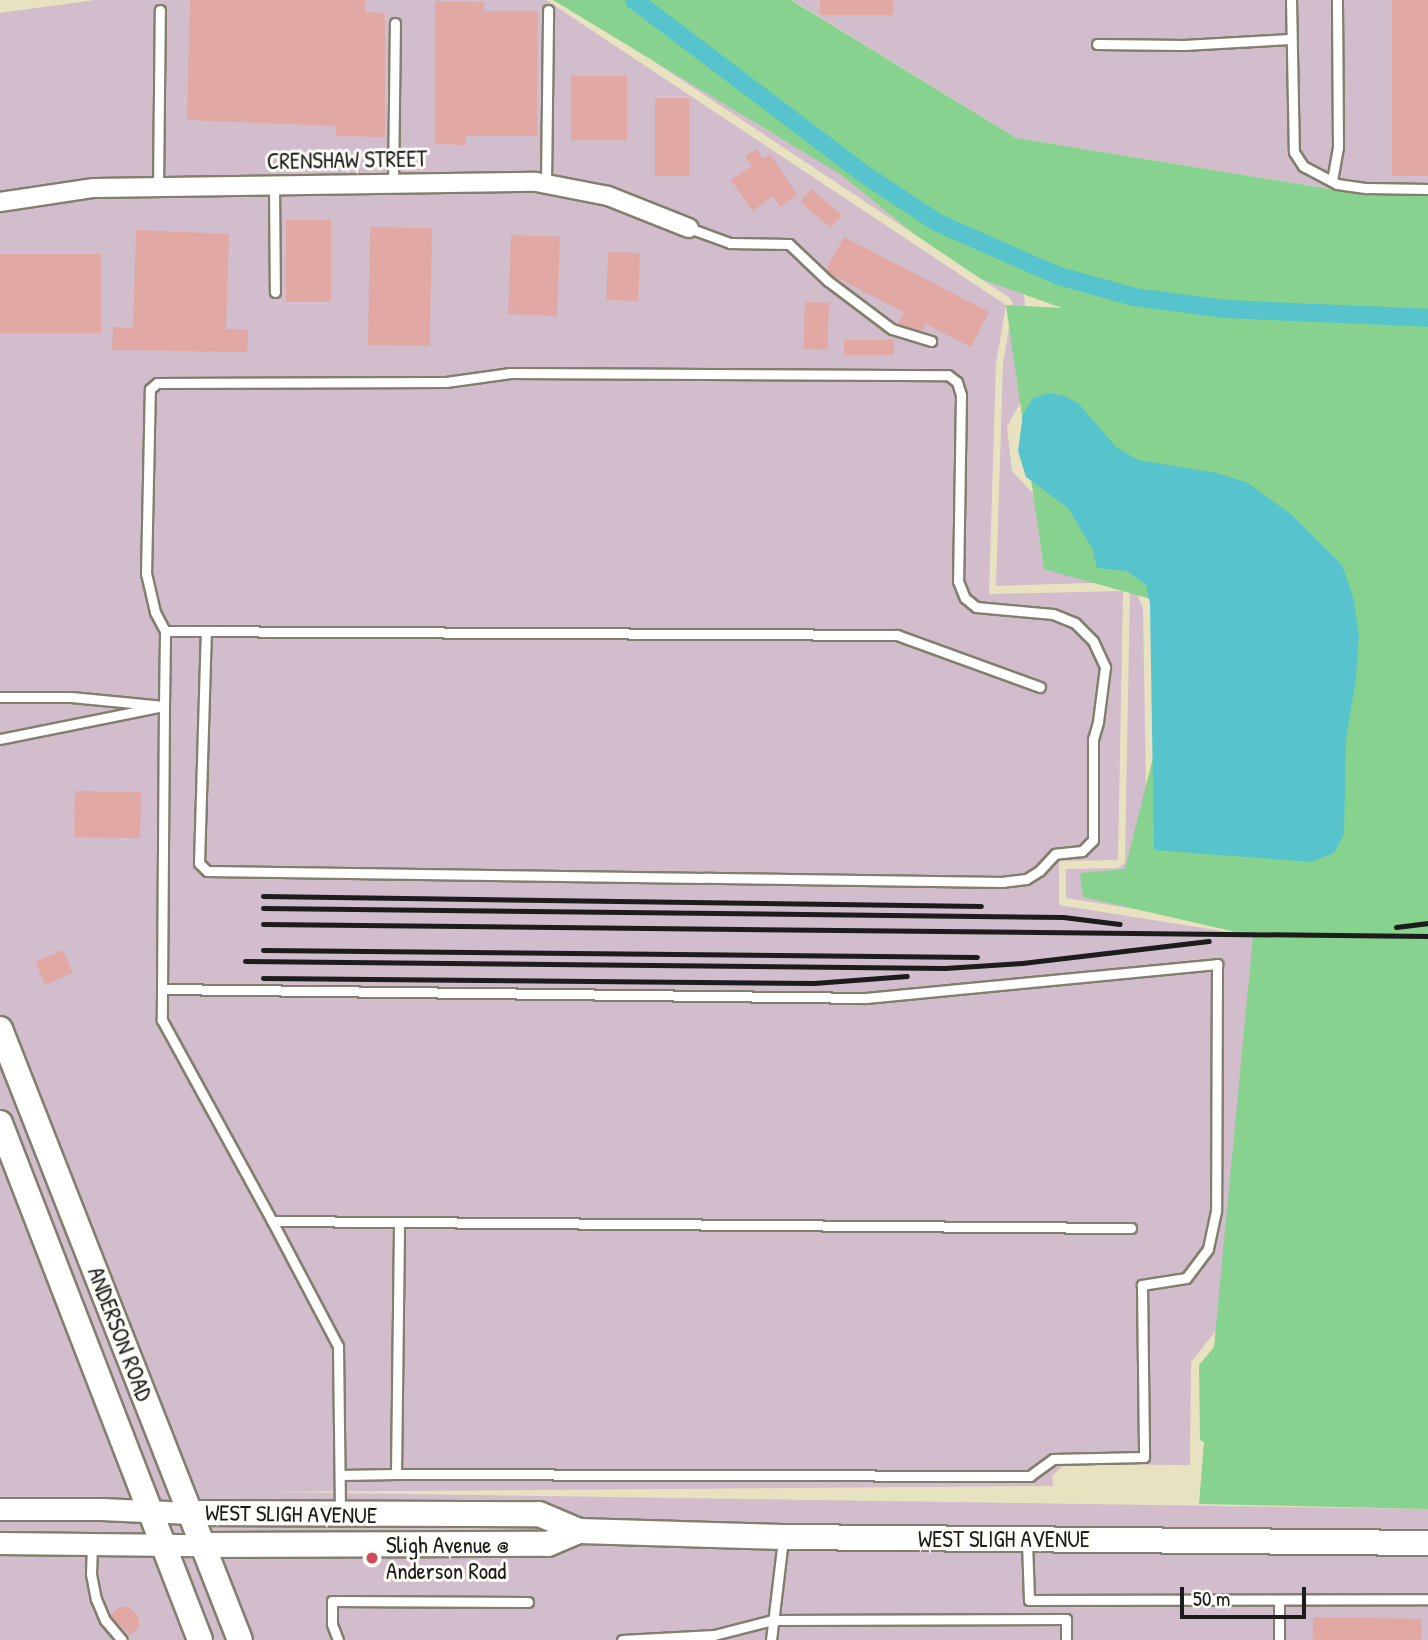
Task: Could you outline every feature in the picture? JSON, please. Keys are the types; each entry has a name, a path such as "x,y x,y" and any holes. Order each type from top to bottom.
{"main road":[{"name":"ANDERSON ROAD","path":"0,1029 5,1056 240,1640"},
{"name":"ANDERSON ROAD","path":"0,1123 201,1640"},
{"name":"WEST SLIGH AVENUE","path":"190,1513 340,1516 540,1514 579,1531 783,1537 1428,1542"},
{"name":"WEST SLIGH AVENUE","path":"203,1545 548,1544 579,1531"}],"street":[{"name":"CRENSHAW STREET","path":"0,202 94,188 546,184 608,196 689,228"},
{"name":"WEST SLIGH AVENUE","path":"0,1509 190,1513"},
{"name":"WEST SLIGH AVENUE","path":"0,1543 203,1545"}],"lane":[{"path":"1291,0 1294,152 1303,166 1332,181 1367,188 1428,189"},
{"path":"1332,181 1338,147 1337,0"},
{"path":"158,188 160,10"},
{"path":"546,184 548,10"},
{"path":"393,184 395,23"},
{"path":"1097,44 1184,45 1290,39"},
{"path":"274,186 275,292"},
{"path":"689,228 730,243 789,244 828,281 891,329 931,341"},
{"path":"206,631 199,863 207,871 1003,882 1026,879 1040,871 1055,854 1082,851 1093,840 1093,739 1098,722 1105,667 1093,640 1074,623 1053,614 976,607 965,598 958,581 961,395 957,382 948,375 510,373 446,382 157,383 150,389 146,574 155,612 165,631 162,1020 338,1346 340,1516"},
{"path":"165,631 897,635 1040,687"},
{"path":"0,697 71,696 164,706"},
{"path":"0,739 164,706"},
{"path":"162,989 865,998 1217,964 1216,1211 1208,1248 1186,1278 1142,1285 1144,1457 1053,1459 1030,1476 341,1475"},
{"path":"272,1221 1131,1228"},
{"path":"396,1474 399,1222"},
{"path":"772,1640 772,1620 783,1537"},
{"path":"1027,1539 1029,1619"},
{"path":"92,1543 92,1574 96,1599 105,1620 122,1640"},
{"path":"1029,1600 1428,1600"},
{"path":"338,1640 332,1624 332,1601 528,1602"},
{"path":"1279,1601 1279,1640"},
{"path":"622,1640 714,1635 772,1620 1029,1619 1066,1619 1066,1640"}],"shaded area":[{"path":"95,0 546,0 1006,305 996,363 989,594 1123,591 1118,860 1059,861 1059,905 1253,936 1255,1282 1191,1362 1190,1465 1072,1464 1062,1467 1052,1476 1053,1486 269,1492 1428,1509 1428,1640 0,1640 0,13"},
{"path":"561,0 781,126 914,234"},
{"path":"792,0 1428,0 1428,192 1360,194 1016,138"},
{"path":"981,279 1024,294 1031,383 1007,427 1012,471 1053,515 1133,585 1143,608 1147,850 1254,928 1066,898 1066,869 1118,868 1125,863 1130,588 1123,582 996,586 1003,364 1013,304 1010,298"}],"green space":[{"path":"553,0 791,0 1016,138 1360,194 1428,196 1428,1509 1199,1504 1204,1442 1200,1440 1199,1365 1214,1347 1253,936 1083,897 1080,873 1125,869 1190,610 1044,569 1006,305 1062,308 981,279 914,234 840,174"}],"water":[{"path":"1049,393 1064,396 1079,404 1116,447 1138,460 1217,473 1248,483 1292,515 1342,565 1353,597 1359,635 1356,679 1346,739 1344,834 1334,853 1311,862 1154,850 1150,604 1146,585 1127,571 1097,568 1092,548 1068,508 1026,477 1018,451 1023,414 1033,398"}],"building":[{"path":"190,0 365,0 365,12 385,13 385,137 336,136 336,126 187,120"},
{"path":"820,0 893,0 893,15 820,15"},
{"path":"1392,0 1428,0 1428,176 1392,176"},
{"path":"435,1 484,2 484,11 538,11 537,136 466,136 466,145 435,144"},
{"path":"571,76 627,76 627,140 571,140"},
{"path":"655,98 689,98 689,176 655,176"},
{"path":"756,149 763,159 770,154 797,195 780,207 773,196 752,211 731,180 752,166 745,156"},
{"path":"811,189 842,215 831,228 800,202"},
{"path":"286,220 331,220 331,302 286,302"},
{"path":"370,227 432,228 430,346 368,345"},
{"path":"136,230 229,234 226,329 248,330 247,352 112,350 113,327 133,328"},
{"path":"511,235 560,237 557,316 508,314"},
{"path":"844,237 989,312 971,347 926,324 923,331 898,324 904,312 826,270"},
{"path":"608,252 640,253 638,301 606,300"},
{"path":"0,254 101,254 101,333 0,333"},
{"path":"805,302 829,303 827,350 803,349"},
{"path":"844,340 894,340 894,355 844,355"},
{"path":"75,791 141,792 140,838 74,837"},
{"path":"63,950 73,973 45,985 35,962"},
{"path":"128,1606 138,1616 139,1626 130,1636 110,1615 118,1608"},
{"path":"1313,1617 1422,1619 1422,1640 1313,1640"}],"waterway":[{"path":"634,0 864,174 938,223 1059,276 1134,297 1225,309 1428,318"}],"railway":[{"path":"263,896 981,906"},
{"path":"263,908 1063,917 1120,924"},
{"path":"1396,927 1428,923"},
{"path":"263,924 1428,936"},
{"path":"245,961 945,968 1022,963 1209,941"},
{"path":"263,950 977,957"},
{"path":"263,978 814,983 907,976"}],"place":[{"name":"Sligh Avenue @ Anderson Road","path":"372,1558"}]}
